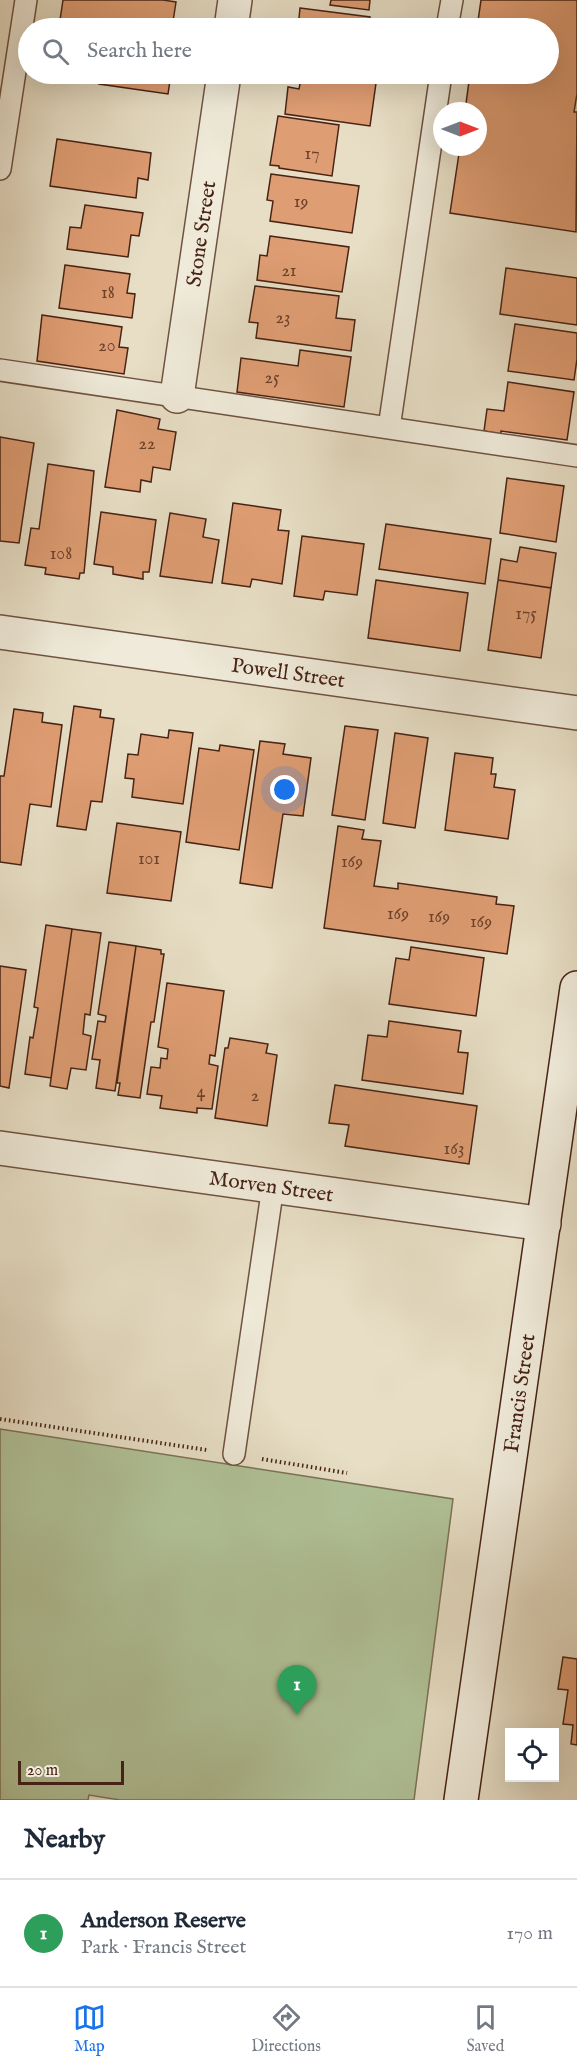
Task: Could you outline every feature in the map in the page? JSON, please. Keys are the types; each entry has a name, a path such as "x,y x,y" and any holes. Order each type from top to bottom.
{"street":[{"path":"232,18 235,0"},
{"name":"Stone Street","path":"177,396 223,84"},
{"name":"Powell Street","path":"0,632 577,713"},
{"name":"Francis Street","path":"461,1800 577,988"},
{"name":"Morven Street","path":"0,1148 544,1224"}],"lane":[{"path":"23,18 26,0"},
{"path":"449,18 452,0"},
{"path":"0,168 18,52"},
{"path":"389,429 440,84"},
{"path":"0,370 577,456"},
{"path":"234,1454 273,1186"}],"path":[{"path":"0,1419 347,1473"}],"green space":[{"path":"0,1429 453,1499 414,1800 120,1800 89,1795 88,1800 0,1800"}],"building":[{"path":"63,0 176,2 174,18 60,18"},
{"path":"331,0 370,0 369,10 330,5"},
{"path":"481,0 577,0 577,94 574,112 577,112 576,232 450,213 459,156 487,156 487,102 466,102 469,84 559,84 559,18 478,18"},
{"path":"300,8 370,18 299,18"},
{"path":"99,84 170,84 168,94"},
{"path":"300,84 376,84 370,126 285,114 288,87 299,89"},
{"path":"278,116 339,125 332,176 270,165"},
{"path":"57,139 151,153 148,180 138,178 136,198 50,186"},
{"path":"271,174 359,186 352,233 270,221 273,201 267,200"},
{"path":"85,205 143,213 139,236 131,235 128,257 67,249 70,227 81,228"},
{"path":"270,236 349,247 342,292 257,280 260,255 267,256"},
{"path":"65,265 130,274 127,293 135,294 132,318 59,308"},
{"path":"506,268 577,278 577,325 500,314"},
{"path":"255,286 339,296 336,318 355,320 351,351 256,338 258,323 249,322"},
{"path":"42,315 122,327 119,347 128,348 124,374 37,361"},
{"path":"515,324 577,333 574,380 508,371"},
{"path":"300,350 351,357 344,407 237,392 241,358 298,366"},
{"path":"508,382 574,392 567,440 501,431 501,434 484,431 487,409 504,411"},
{"path":"117,410 160,419 158,429 176,432 170,470 153,467 151,482 141,480 140,492 105,487"},
{"path":"0,437 34,443 19,543 0,541"},
{"path":"48,464 94,471 84,573 80,573 79,579 45,574 46,568 25,565 31,528 39,529"},
{"path":"507,478 564,486 556,542 500,533"},
{"path":"233,503 281,510 278,530 289,531 282,584 252,579 250,587 222,583"},
{"path":"101,512 156,520 149,572 143,572 143,579 113,574 113,567 94,564"},
{"path":"170,513 206,519 203,537 219,540 212,583 160,576"},
{"path":"386,524 491,539 485,584 379,569"},
{"path":"302,536 364,544 357,595 325,591 323,600 294,596"},
{"path":"520,547 556,553 551,588 498,580 501,559 517,562"},
{"path":"376,580 468,593 460,651 368,638"},
{"path":"498,580 551,588 541,658 488,650"},
{"path":"74,706 101,710 100,717 114,719 102,802 91,801 86,830 57,826"},
{"path":"14,709 43,713 42,722 62,725 51,807 30,804 21,865 0,862 0,776 4,776"},
{"path":"345,726 378,730 365,820 332,815"},
{"path":"169,730 193,733 183,804 132,797 134,779 125,778 128,754 138,755 141,734 168,738"},
{"path":"395,733 428,738 415,828 383,823"},
{"path":"260,741 285,744 283,754 311,758 303,816 283,814 272,888 240,883"},
{"path":"220,745 254,750 239,850 186,842 199,748 219,751"},
{"path":"455,753 493,758 491,774 496,774 494,787 515,790 508,839 445,830"},
{"path":"117,823 181,832 171,901 107,893"},
{"path":"338,826 364,830 362,839 381,841 374,886 398,889 398,883 497,897 496,904 514,906 507,954 324,928"},
{"path":"46,925 72,929 51,1078 25,1074 30,1037 33,1038 38,1008 34,1007"},
{"path":"72,929 101,933 90,1015 85,1014 83,1034 91,1036 86,1070 71,1068 67,1089 50,1086"},
{"path":"109,942 136,946 115,1091 96,1088 100,1060 92,1059 98,1021 105,1022 106,1016 98,1014"},
{"path":"136,946 161,950 161,954 164,954 140,1098 118,1095 120,1083 117,1083"},
{"path":"411,947 484,958 476,1016 389,1004 396,958 409,960"},
{"path":"0,966 26,970 9,1088 0,1086"},
{"path":"167,983 224,991 215,1056 210,1055 209,1064 218,1066 212,1109 197,1108 197,1113 160,1108 162,1096 147,1094 151,1067 160,1068 161,1058 167,1059 168,1049 158,1047"},
{"path":"389,1021 461,1031 458,1052 468,1053 463,1094 362,1080 368,1035 387,1037"},
{"path":"230,1038 268,1044 266,1053 277,1055 267,1126 215,1118 225,1048 228,1048"},
{"path":"335,1085 477,1106 469,1164 345,1146 349,1125 329,1123"},
{"path":"563,1657 577,1659 577,1745 571,1744 573,1725 563,1724 568,1690 558,1689"}],"place":[{"name":"Anderson Reserve","path":"297,1715"}]}
